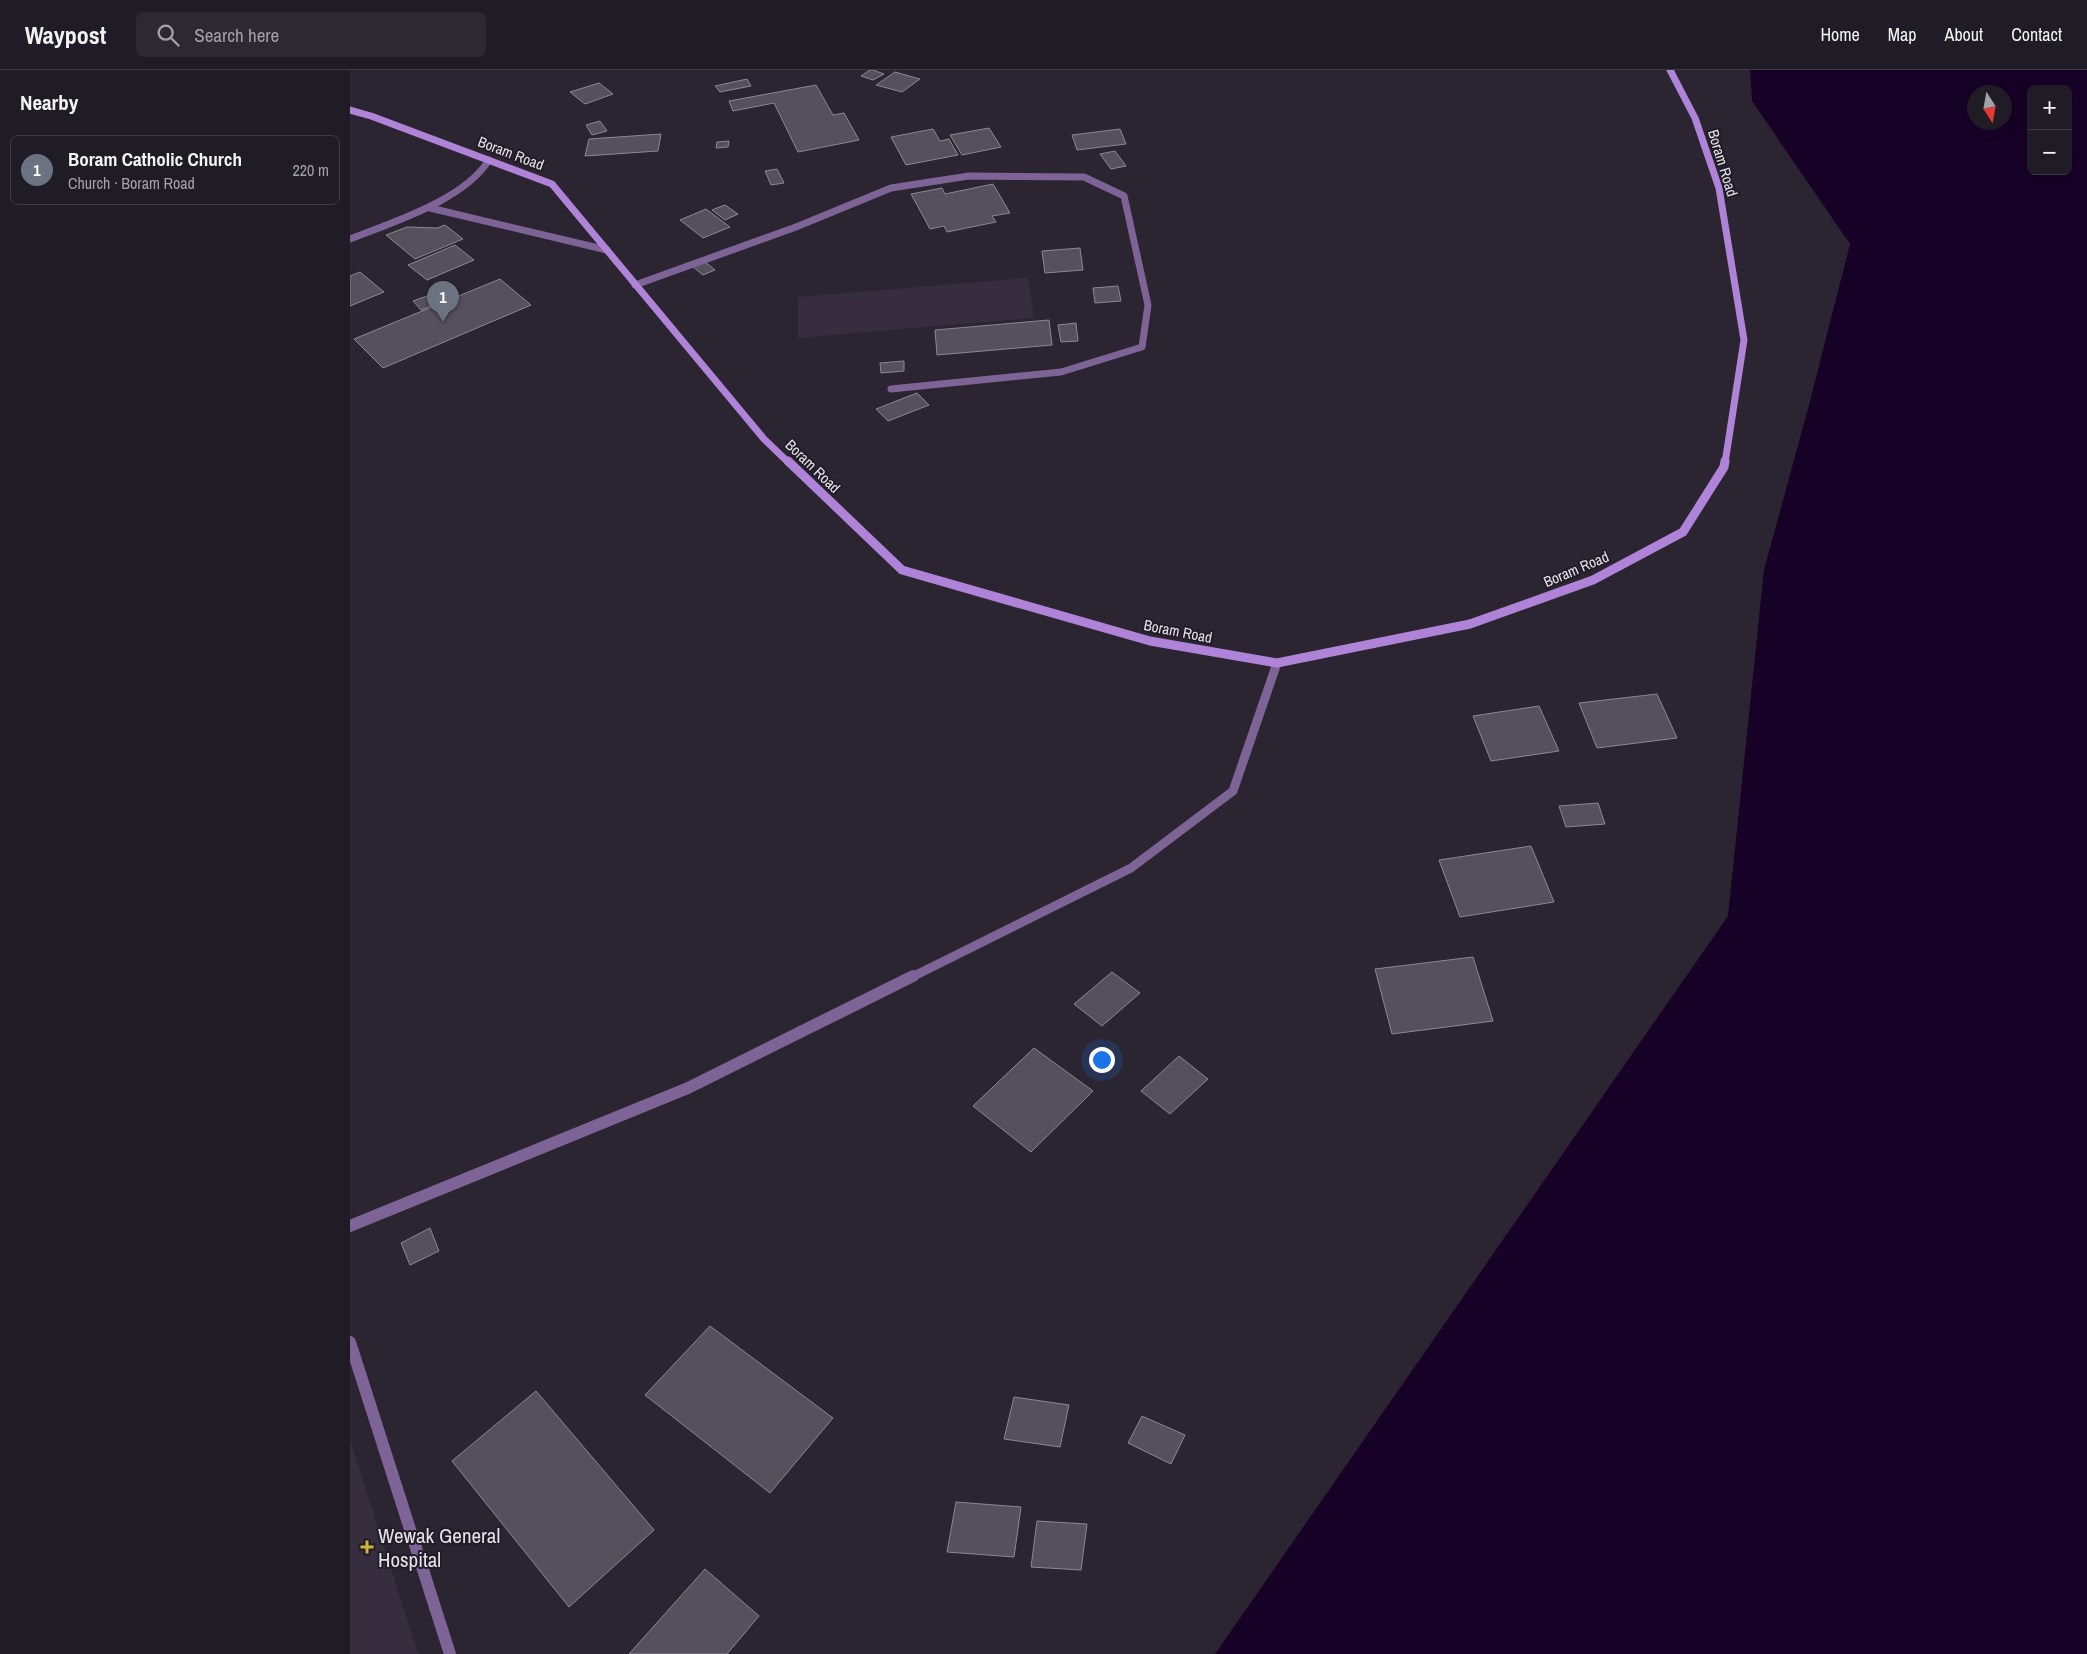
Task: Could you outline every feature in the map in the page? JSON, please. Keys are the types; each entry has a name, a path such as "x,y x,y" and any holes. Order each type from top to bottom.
{"street":[{"name":"Boram Road","path":"350,110 371,116 552,184 764,439 902,570 1150,641 1277,663 1470,624 1593,580 1683,532 1724,467 1744,340 1719,188 1695,118 1670,70"},
{"path":"350,239 430,208 481,173 489,160"},
{"path":"635,285 796,227 891,188 969,176 1084,177 1124,196 1148,305 1142,347 1061,372 891,389"},
{"path":"430,208 607,250"},
{"path":"350,1226 688,1088 1131,868 1233,791 1277,663"},
{"path":"350,1342 450,1654"}],"shaded area":[{"path":"1750,70 2087,70 2087,1654 1215,1654 1728,916 1764,570 1850,244 1752,101"},
{"path":"1028,278 1034,318 798,338 798,297"},
{"name":"Wewak General Hospital","path":"350,1440 418,1654 350,1654"}],"building":[{"path":"870,70 884,74 873,80 861,76"},
{"path":"895,72 920,79 902,92 876,85"},
{"path":"747,79 751,86 720,92 715,86"},
{"path":"599,83 613,94 585,104 570,92"},
{"path":"816,85 833,115 844,113 859,140 798,152 774,103 733,111 729,101"},
{"path":"600,121 607,131 592,135 586,125"},
{"path":"989,128 1001,147 962,155 950,135"},
{"path":"933,129 940,141 949,139 958,155 906,165 891,137"},
{"path":"1120,129 1126,144 1077,150 1072,135"},
{"path":"661,134 658,151 585,156 589,139"},
{"path":"729,141 728,147 716,148 717,142"},
{"path":"1115,151 1126,166 1111,169 1100,154"},
{"path":"777,169 784,183 771,185 765,171"},
{"path":"993,184 1010,213 992,216 996,222 947,232 944,226 930,229 911,194 942,188 945,194"},
{"path":"725,205 738,214 725,220 712,210"},
{"path":"706,209 730,227 703,238 680,220"},
{"path":"445,225 463,239 415,259 386,235 407,227 437,228"},
{"path":"455,245 474,260 427,280 408,265"},
{"path":"1080,248 1083,270 1045,273 1042,251"},
{"path":"704,261 715,270 703,275 692,266"},
{"path":"360,272 384,292 350,306 350,276"},
{"path":"500,279 531,305 383,368 354,339"},
{"path":"1118,286 1121,301 1095,303 1093,288"},
{"path":"447,289 455,297 421,310 413,301"},
{"path":"1049,320 1052,345 937,355 935,330"},
{"path":"1076,323 1078,341 1061,342 1058,325"},
{"path":"904,361 904,371 881,373 880,363"},
{"path":"917,393 929,405 888,421 876,409"},
{"path":"1657,694 1677,738 1597,748 1579,703"},
{"path":"1539,706 1559,751 1491,761 1473,716"},
{"path":"1598,803 1605,824 1566,827 1559,806"},
{"path":"1531,846 1554,902 1460,917 1439,860"},
{"path":"1473,957 1493,1021 1392,1034 1375,969"},
{"path":"1112,972 1140,993 1102,1026 1074,1004"},
{"path":"1034,1048 1093,1091 1031,1152 973,1106"},
{"path":"1179,1056 1208,1079 1170,1114 1141,1091"},
{"path":"430,1228 439,1251 410,1265 401,1243"},
{"path":"710,1326 833,1418 770,1493 645,1395"},
{"path":"536,1391 654,1530 569,1607 452,1461"},
{"path":"1014,1397 1069,1405 1060,1447 1004,1439"},
{"path":"1142,1416 1185,1435 1171,1464 1128,1443"},
{"path":"956,1502 1021,1507 1014,1557 947,1552"},
{"path":"1037,1521 1087,1524 1081,1570 1031,1567"},
{"path":"705,1569 759,1616 727,1654 629,1654"}],"place":[{"name":"Boram Catholic Church","path":"443,322"},
{"name":"Wewak General Hospital","path":"367,1547"}]}
